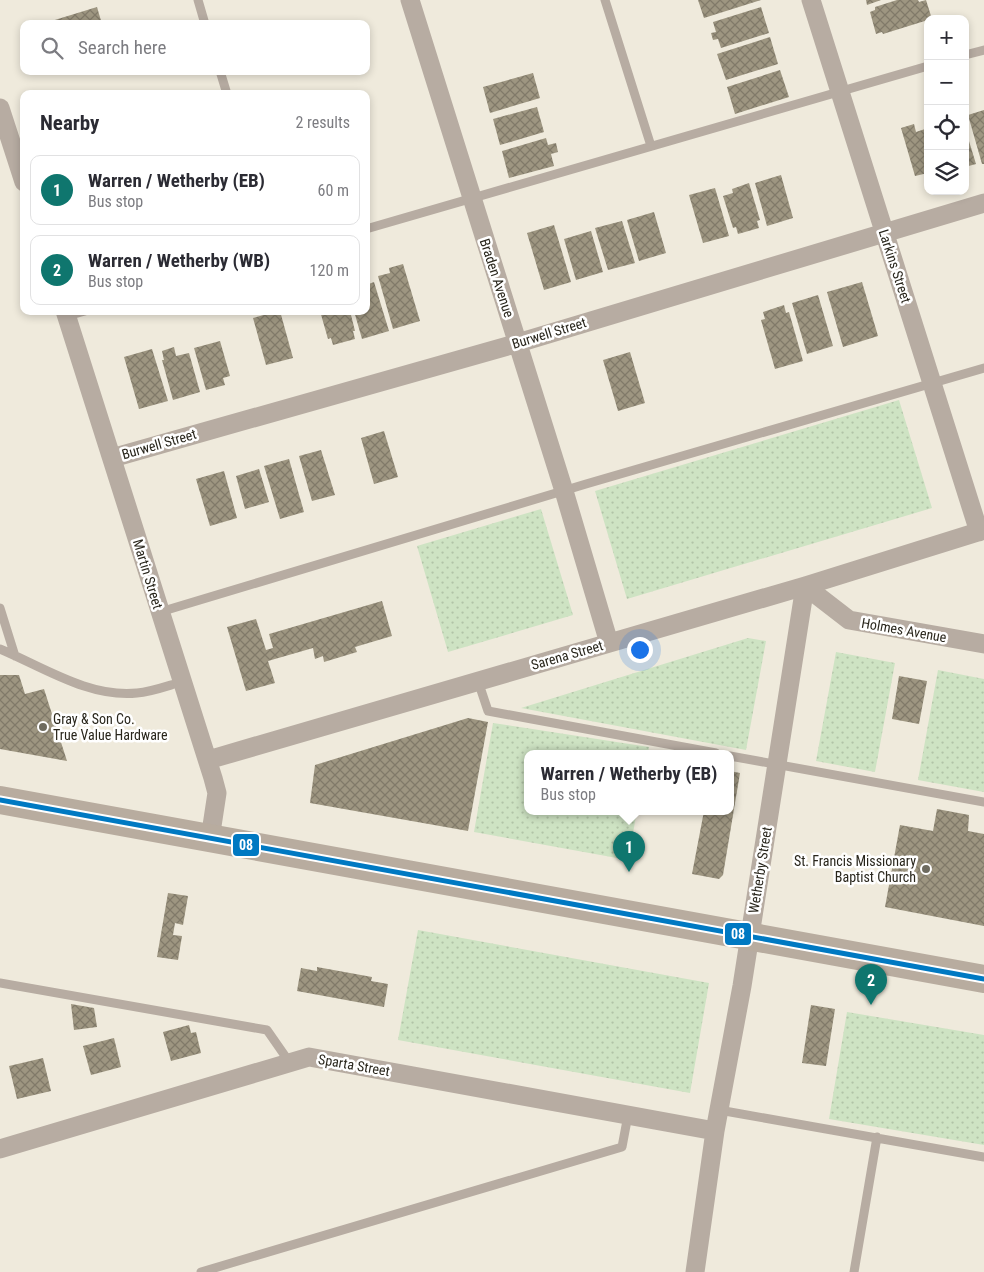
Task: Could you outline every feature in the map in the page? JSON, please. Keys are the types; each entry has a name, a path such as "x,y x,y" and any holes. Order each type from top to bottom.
{"main road":[{"path":"0,800 984,978"}],"street":[{"name":"Braden Avenue","path":"410,0 564,490 609,643"},
{"name":"Larkins Street","path":"811,0 932,383 981,531"},
{"path":"0,108 20,170"},
{"name":"Burwell Street","path":"112,458 518,343 984,203"},
{"name":"Martin Street","path":"73,315 112,458 217,793 210,839"},
{"name":"Sarena Street","path":"208,760 805,586 981,531"},
{"name":"Holmes Avenue","path":"805,586 849,620 984,644"},
{"name":"Wetherby Street","path":"694,1272 715,1131 750,936 805,586"},
{"name":"Sparta Street","path":"0,1149 309,1057 715,1131"}],"lane":[{"path":"198,0 204,20"},
{"path":"605,0 651,146"},
{"path":"969,54 984,50"},
{"path":"370,228 924,67"},
{"path":"221,75 227,90"},
{"path":"160,612 564,490 984,368"},
{"path":"0,608 16,656"},
{"path":"0,649 81,686 122,694 139,693 181,682"},
{"path":"478,681 488,711 700,750"},
{"path":"734,757 984,802"},
{"path":"0,983 267,1030 290,1063"},
{"path":"719,1110 984,1157"},
{"path":"201,1272 622,1147 628,1115"},
{"path":"854,1272 876,1138"}],"green space":[{"path":"899,400 932,508 627,599 595,491"},
{"path":"541,509 573,615 448,652 417,546"},
{"path":"748,638 766,641 746,750 521,708"},
{"path":"836,652 895,663 875,772 816,761"},
{"path":"938,670 984,679 984,792 918,780"},
{"path":"493,723 649,747 648,750 524,750 524,815 636,815 628,860 474,832"},
{"path":"418,930 709,983 690,1093 398,1040"},
{"path":"847,1012 984,1035 984,1145 829,1119"}],"building":[{"path":"698,0 761,0 704,18"},
{"path":"866,0 881,0 867,5"},
{"path":"897,0 918,0 919,2 926,0 931,15 924,15 924,21 883,34 882,32 876,34 870,12 875,10 875,7"},
{"path":"97,7 101,20 55,20"},
{"path":"761,7 769,33 721,48 718,39 713,40 711,33 716,32 713,22"},
{"path":"770,37 778,64 726,80 717,54"},
{"path":"780,70 789,97 735,114 727,87"},
{"path":"533,73 540,98 490,113 483,87"},
{"path":"537,107 544,132 500,145 493,119"},
{"path":"984,110 984,164 982,164 969,115"},
{"path":"914,124 916,132 924,129 924,174 915,176 901,128"},
{"path":"546,138 548,145 556,143 558,152 551,154 554,166 509,178 502,151"},
{"path":"969,141 976,164 969,166"},
{"path":"781,175 793,218 767,226 755,183"},
{"path":"749,183 760,220 757,221 759,228 738,234 736,227 733,228 723,196 733,193 732,189"},
{"path":"715,188 729,236 703,243 689,195"},
{"path":"654,212 666,253 639,261 627,220"},
{"path":"622,221 635,263 608,270 595,228"},
{"path":"554,225 571,282 544,290 527,233"},
{"path":"591,231 603,272 576,280 564,239"},
{"path":"403,264 420,321 393,329 378,276 390,273 389,268"},
{"path":"374,282 389,331 362,339 355,315 370,315 370,284"},
{"path":"862,282 878,336 843,347 827,292"},
{"path":"818,295 833,346 807,354 792,303"},
{"path":"784,305 786,313 789,312 803,361 775,369 761,320 765,319 763,312"},
{"path":"263,315 281,315 293,358 266,365 253,318"},
{"path":"321,315 351,315 355,339 333,345 331,338 328,339"},
{"path":"220,341 230,376 223,378 225,385 206,390 194,348"},
{"path":"174,347 176,356 189,353 200,392 173,400 162,360 164,360 162,351"},
{"path":"152,349 168,401 139,409 124,357"},
{"path":"630,352 645,403 618,411 603,360"},
{"path":"384,431 398,477 374,484 361,438"},
{"path":"321,450 335,495 312,501 299,456"},
{"path":"289,459 304,512 280,519 264,466"},
{"path":"259,469 269,502 245,509 236,476"},
{"path":"224,471 237,518 210,526 196,479"},
{"path":"382,601 392,636 355,647 357,652 324,662 323,656 315,659 313,648 268,661 275,683 246,691 227,627 256,619 266,650 273,648 269,634"},
{"path":"0,675 19,675 25,694 44,689 67,761 0,749"},
{"path":"899,676 927,681 919,724 892,719"},
{"path":"468,718 488,722 468,831 310,803 315,765"},
{"path":"734,772 740,773 734,809"},
{"name":"St. Francis Missionary Baptist Church","path":"937,809 969,815 968,831 984,834 984,926 885,907 900,825 933,831"},
{"path":"703,815 733,815 723,875 719,879 692,874"},
{"path":"168,893 188,896 183,925 175,923 173,935 182,936 178,960 157,957"},
{"path":"317,967 372,977 371,981 388,984 384,1007 297,991 301,968 317,971"},
{"path":"71,1004 94,1008 97,1027 74,1030"},
{"path":"811,1005 835,1009 826,1066 802,1063"},
{"path":"189,1025 191,1033 196,1032 201,1053 171,1061 163,1032"},
{"path":"114,1038 121,1067 91,1075 83,1046"},
{"path":"43,1058 51,1091 17,1099 9,1066"}],"transit line":[{"name":"08","path":"0,800 984,979"}],"place":[{"name":"Gray & Son Co. True Value Hardware","path":"43,727"},
{"name":"St. Francis Missionary Baptist Church","path":"926,869"},
{"name":"Warren / Wetherby (EB)","path":"629,872"},
{"name":"Warren / Wetherby (WB)","path":"871,1005"}]}
